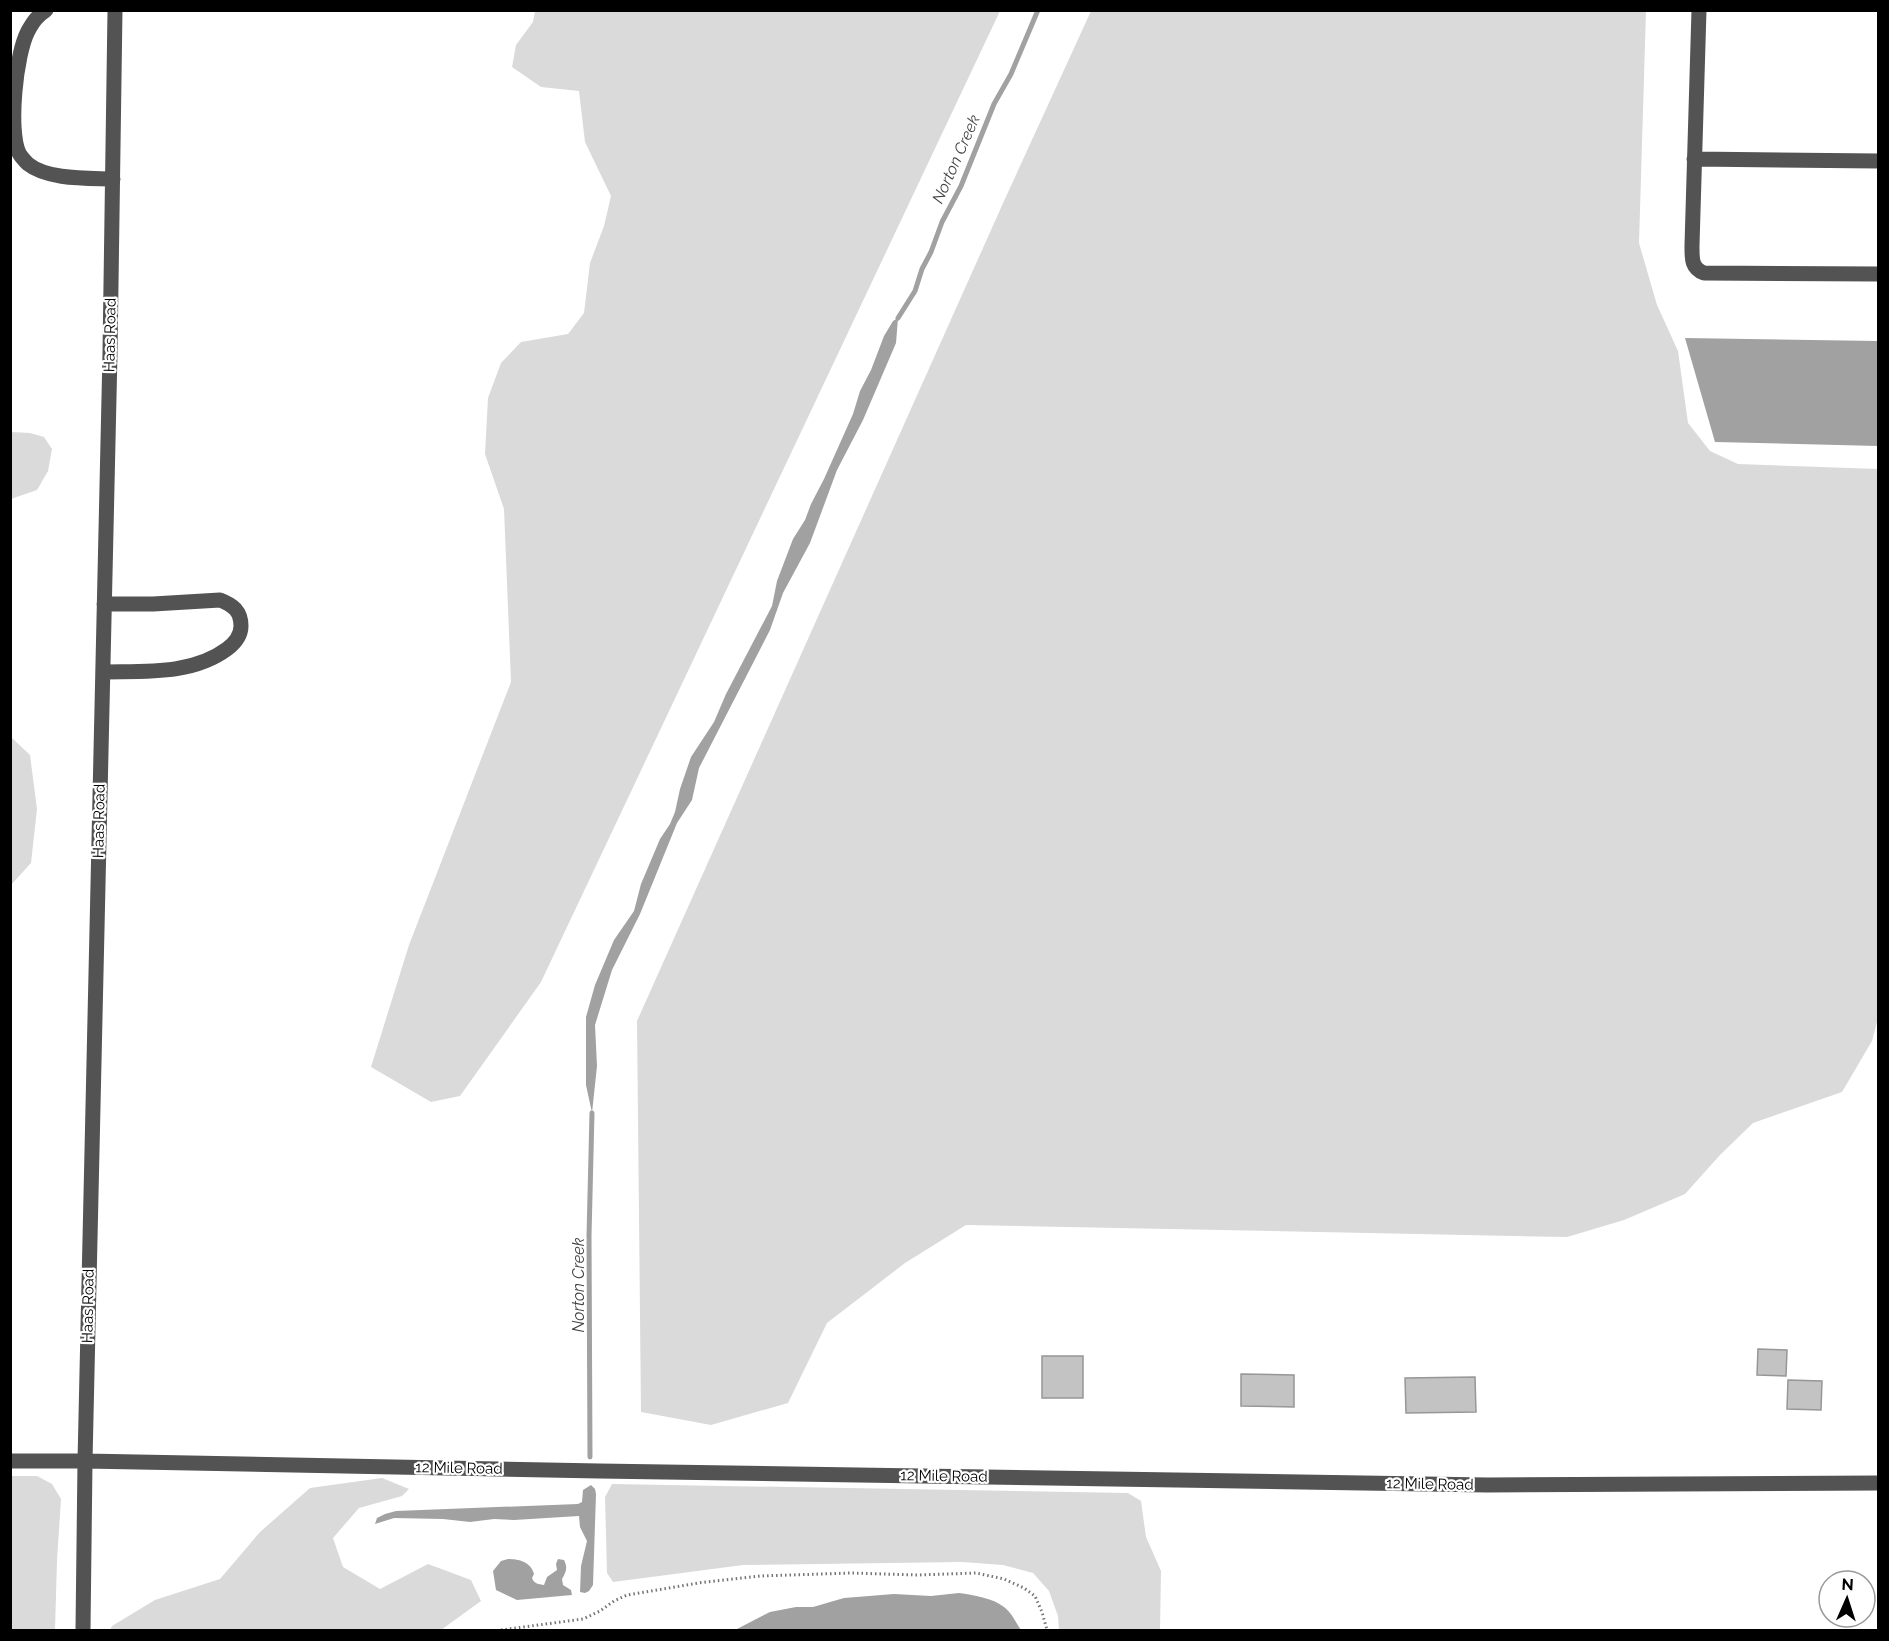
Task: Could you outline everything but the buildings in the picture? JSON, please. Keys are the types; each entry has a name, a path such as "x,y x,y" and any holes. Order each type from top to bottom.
{"street":[{"path":"46,10 37,16 27,33 21,50 14,123 15,142 20,156 30,165 51,174 113,179"},
{"name":"Haas Road","path":"83,1630 84,1461 103,672 115,10"},
{"path":"1699,10 1692,245 1693,262 1697,270 1704,273 1878,274"},
{"path":"1694,159 1878,162"},
{"path":"103,672 197,666 216,657 233,644 240,634 241,625 237,609 220,600 104,604"},
{"name":"12 Mile Road","path":"10,1461 1487,1485 1878,1483"}],"path":[{"path":"501,1630 583,1619 627,1595 698,1583 760,1576 976,1573 1004,1579 1035,1596 1047,1630"}],"shaded area":[{"path":"535,11 1000,11 541,982 460,1096 431,1102 371,1067 409,945 511,682 504,509 485,454 488,398 501,363 521,342 568,334 584,313 590,263 604,226 611,196 585,142 579,91 541,87 512,67 516,45 533,22"},
{"path":"1091,11 1646,11 1639,243 1657,305 1678,351 1688,423 1710,451 1738,464 1878,469 1878,1018 1872,1041 1842,1092 1753,1123 1685,1194 1624,1220 1567,1237 966,1225 905,1263 827,1323 788,1403 711,1425 641,1412 637,1021"},
{"path":"898,318 896,343 863,420 837,470 810,543 783,593 770,630 699,768 692,800 677,823 640,914 612,970 595,1025 597,1066 592,1113 586,1085 586,1017 595,985 614,940 634,911 641,884 660,839 675,812 691,757 714,722 772,606 777,581 793,539 805,520 824,479 884,336 893,321"},
{"path":"1685,338 1878,341 1878,446 1715,442"},
{"path":"11,432 30,433 44,437 52,449 48,471 37,490 11,499"},
{"path":"11,737 30,755 37,809 31,863 11,885"},
{"path":"11,1476 37,1476 52,1484 61,1499 55,1630 11,1630"},
{"path":"382,1478 409,1489 402,1496 359,1508 333,1538 343,1567 380,1589 428,1564 471,1580 481,1601 441,1630 110,1630 112,1626 155,1600 220,1579 260,1532 310,1488"},
{"path":"612,1484 1128,1493 1141,1501 1146,1537 1161,1571 1160,1630 1059,1630 1058,1616 1049,1591 1033,1573 1003,1565 962,1562 743,1565 613,1582 607,1573 605,1497"},
{"path":"591,1485 596,1494 593,1585 585,1593 580,1592 581,1566 587,1541 580,1527 579,1516 470,1522 394,1518 375,1524 377,1518 396,1511 578,1504 582,1502 583,1490"},
{"path":"508,1559 527,1564 534,1574 532,1578 534,1581 544,1585 547,1577 557,1570 558,1559 564,1560 566,1568 562,1579 563,1585 571,1590 572,1595 517,1600 496,1590 493,1571 501,1561"},
{"path":"959,1593 994,1601 1009,1612 1021,1630 735,1630 770,1612 796,1607 813,1607 844,1598 894,1594 931,1596"}],"waterway":[{"name":"Norton Creek","path":"898,318 915,291 942,222 961,186 994,104 1011,74 1038,10"},
{"name":"Norton Creek","path":"590,1457 589,1236 592,1113"}]}
